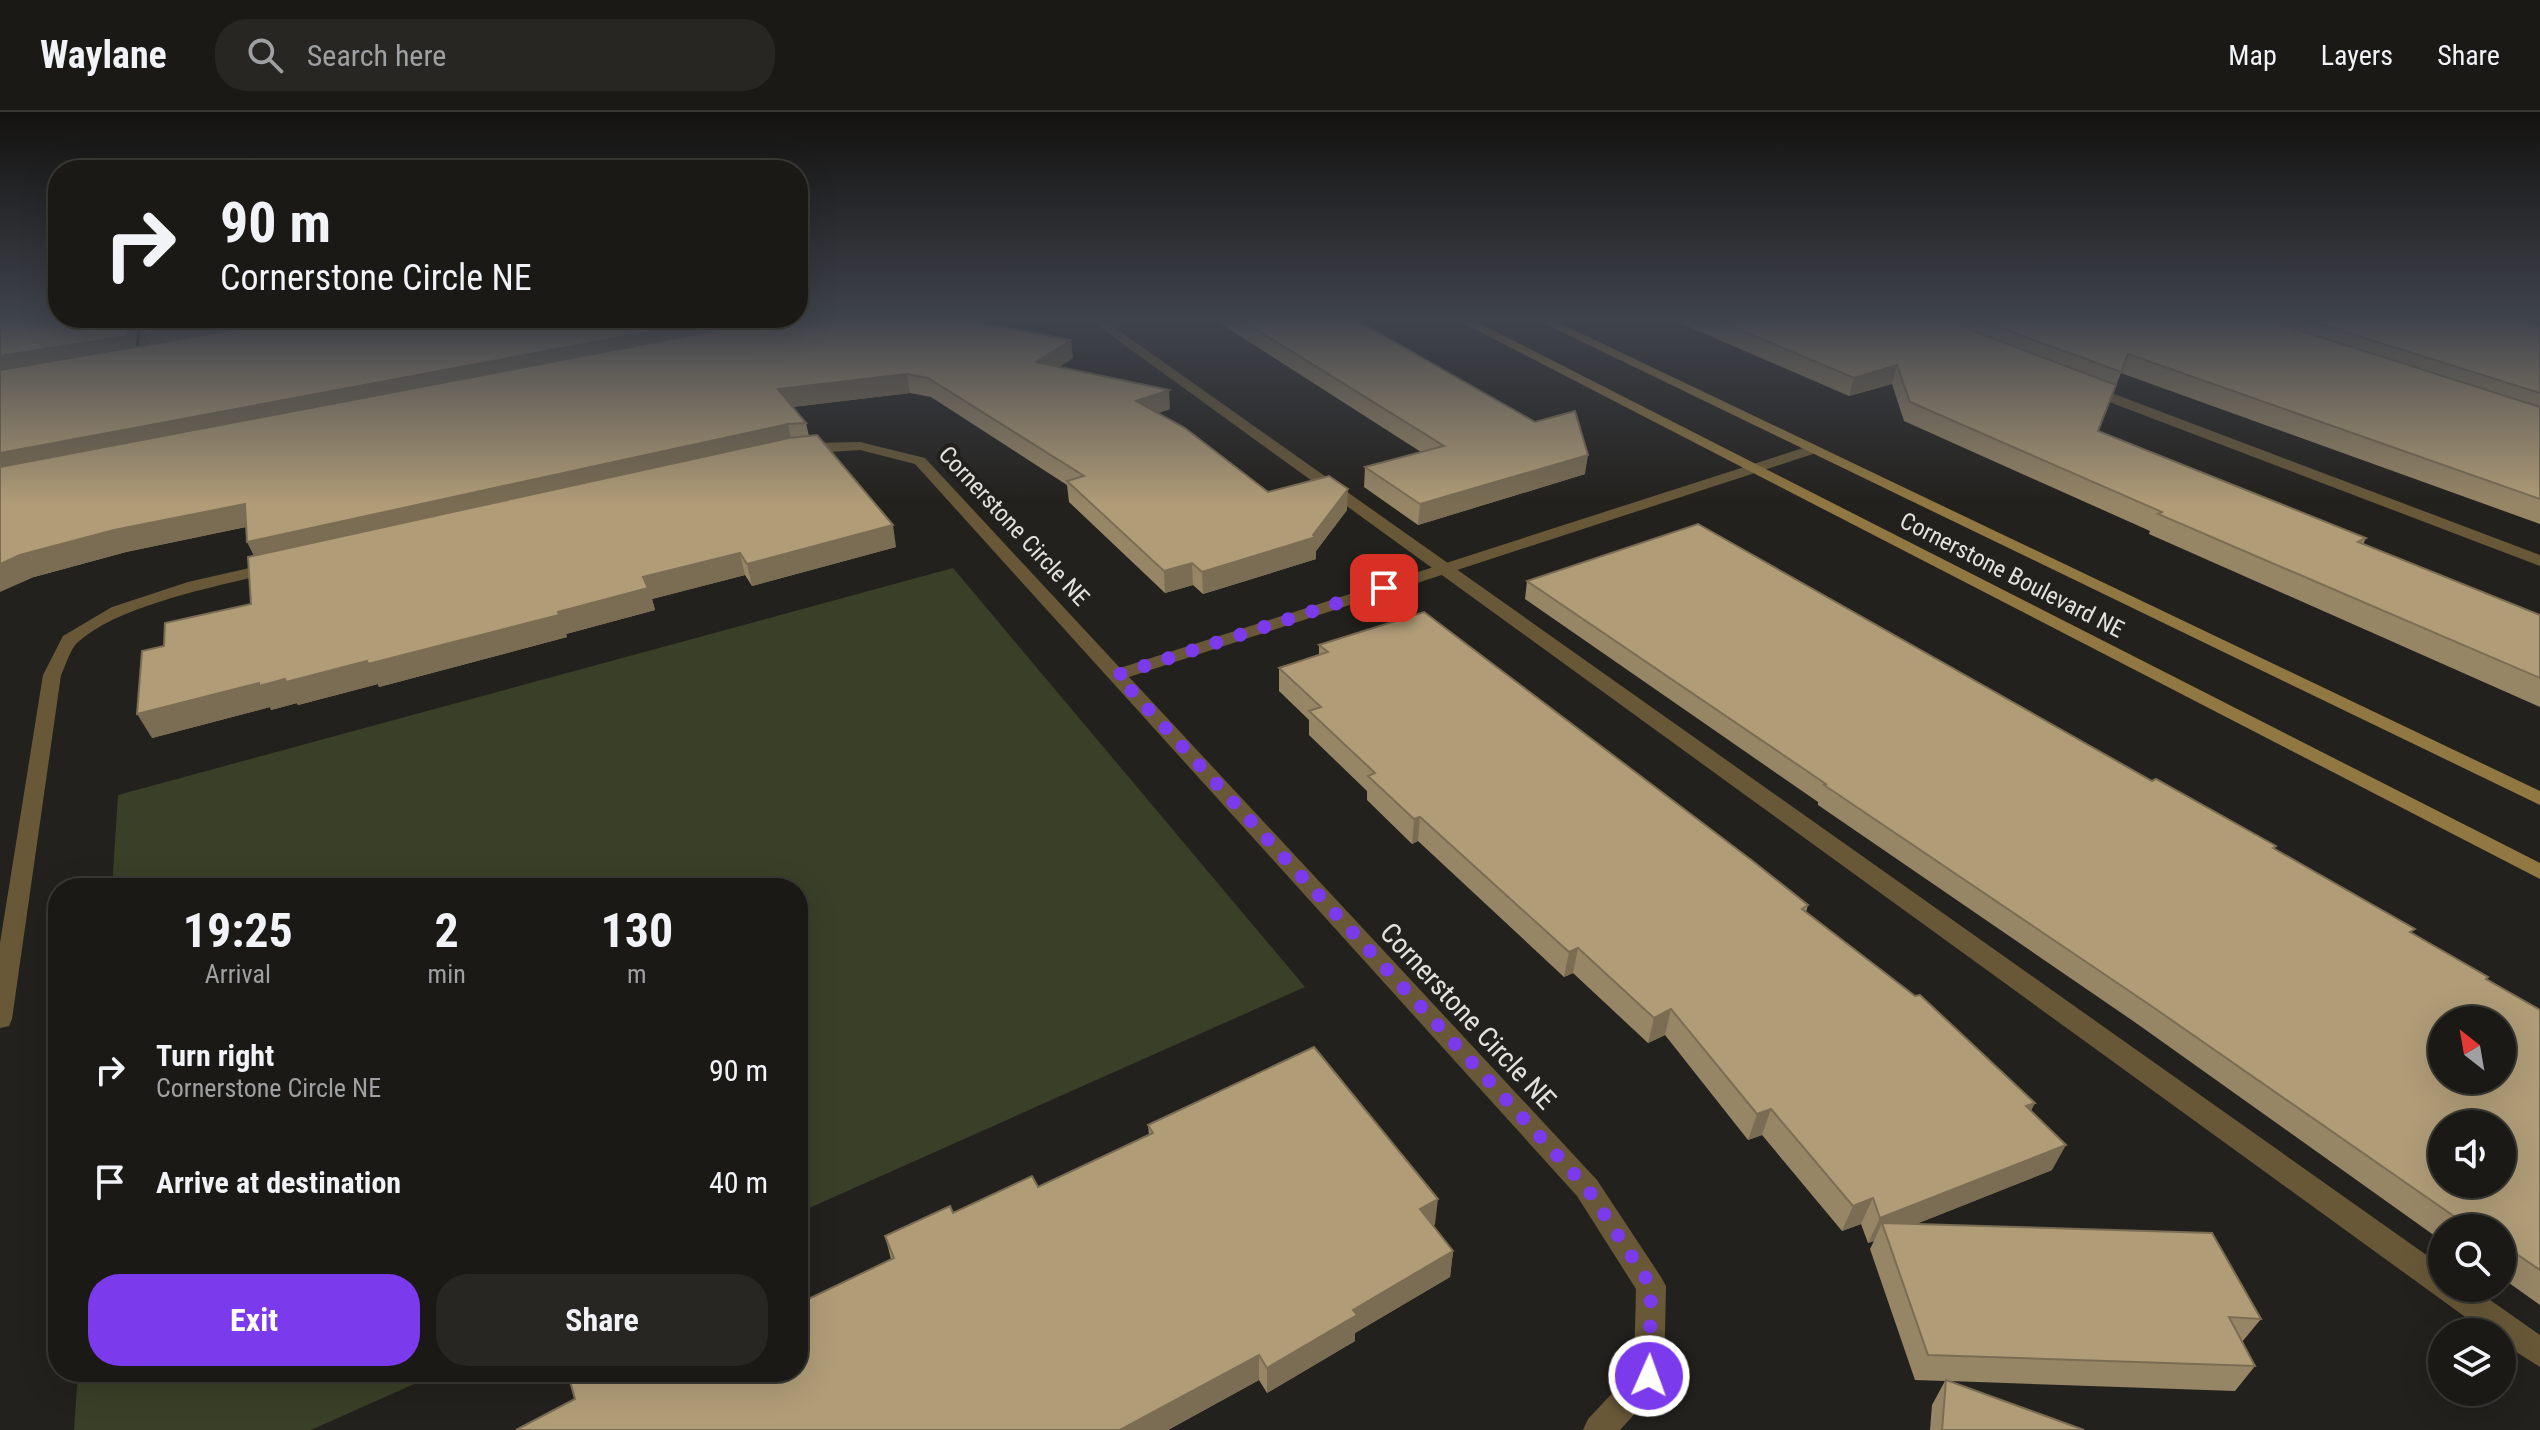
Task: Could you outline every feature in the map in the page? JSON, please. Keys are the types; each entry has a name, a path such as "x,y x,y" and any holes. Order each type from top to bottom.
{"street":[{"path":"1182,382 2428,1273"},
{"name":"Cornerstone Boulevard NE","path":"1583,382 2540,872"},
{"name":"Cornerstone Boulevard NE","path":"1670,382 2540,799"},
{"path":"2072,383 2540,561"},
{"name":"Cornerstone Circle NE","path":"777,455 845,444 887,448 920,461 1587,1188 1651,1286 1649,1376 1599,1430"},
{"path":"1117,675 1811,450"},
{"path":"0,1019 52,675 69,640 118,611 194,586 302,561"},
{"path":"2469,1302 2540,1353"}],"green space":[{"path":"953,568 1305,987 808,1209 808,878 113,878 118,795"},
{"path":"77,1382 419,1382 311,1430 74,1430"}],"building":[{"path":"0,382 383,382 0,453"},
{"path":"449,382 842,382 778,389 806,423 788,424 247,542 245,504 114,530 20,555 0,564 0,467"},
{"path":"934,382 1129,382 1169,390 1136,401 1185,428 1268,492 1329,476 1348,489 1313,535 1316,537 1202,572 1192,563 1164,571 1067,481 1084,476"},
{"path":"1340,382 1464,382 1535,422 1575,411 1588,455 1420,504 1365,467 1444,446"},
{"path":"1903,382 2107,382 2116,385 2098,431 2366,538 2358,542 2540,615 2540,678 2158,514 2162,512 1910,402"},
{"path":"2206,382 2460,382 2540,407 2540,499"},
{"path":"2503,382 2540,382 2540,393"},
{"path":"817,435 893,525 747,564 740,553 643,577 648,588 558,612 559,615 368,664 367,661 286,682 285,679 259,686 259,683 137,714 142,651 164,646 165,623 251,604 248,557 789,438"},
{"path":"1698,524 2152,781 2156,779 2276,846 2273,848 2415,929 2410,932 2540,1010 2540,1270 2516,1254 2516,1214 2451,1214 1527,581"},
{"path":"1424,612 1754,862 1808,905 1802,909 1915,996 1920,995 2035,1103 2026,1106 2066,1145 1880,1218 1873,1198 1853,1206 1771,1109 1757,1114 1671,1009 1654,1018 1578,948 1569,952 1420,817 1414,819 1368,776 1375,773 1309,711 1321,707 1279,668 1328,652 1319,645"},
{"path":"1314,1047 1438,1199 1420,1209 1453,1251 1353,1310 1357,1315 1267,1368 1259,1355 1120,1430 516,1430 575,1399 570,1382 808,1382 808,1299 894,1258 885,1236 950,1206 953,1213 1032,1176 1038,1187 1153,1133 1148,1125"},
{"path":"1882,1223 2212,1233 2261,1319 2229,1317 2255,1366 1928,1355"},
{"path":"1946,1380 2084,1430 1942,1430"}],"route":[{"path":"1384,588 1117,675 1587,1188 1651,1286 1649,1376"}]}
